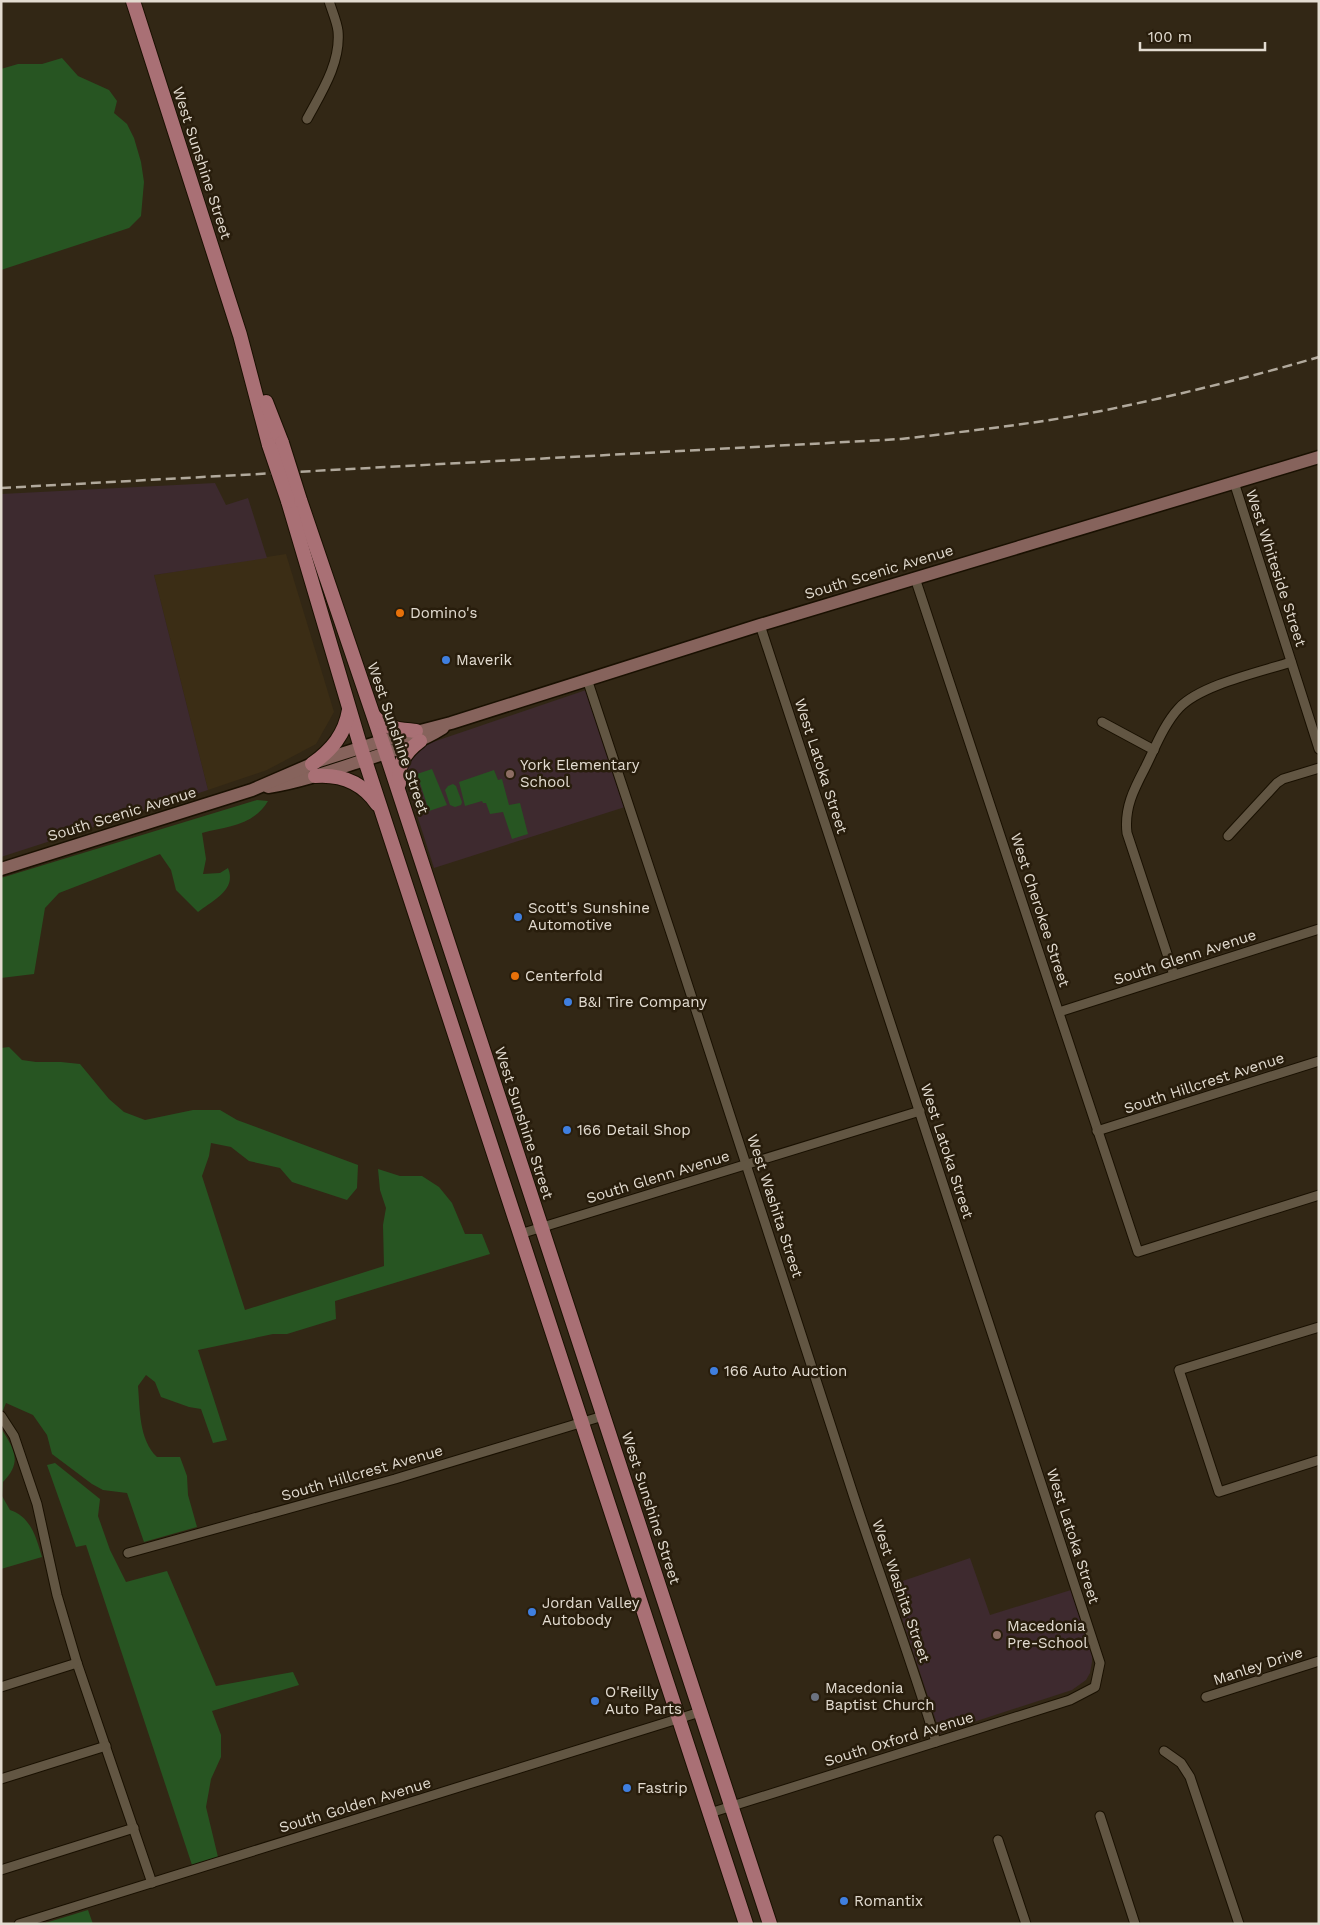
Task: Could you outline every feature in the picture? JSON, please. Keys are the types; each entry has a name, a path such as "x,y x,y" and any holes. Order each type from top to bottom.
{"main road":[{"name":"West Sunshine Street","path":"133,1 294,501 363,754 746,1924"},
{"name":"South Scenic Avenue","path":"1,869 252,790 277,786 314,770 587,679 1319,457"},
{"name":"West Sunshine Street","path":"294,501 384,747 770,1924"},
{"path":"349,707 342,734 314,770 352,781 368,793 382,812"},
{"path":"371,710 374,717 382,724 418,736 400,764 399,792"}],"street":[{"path":"307,119 328,80 335,58 338,31 329,1"},
{"name":"West Whiteside Street","path":"1234,482 1319,749"},
{"name":"West Cherokee Street","path":"915,578 1138,1252 1319,1195"},
{"name":"West Latoka Street","path":"760,625 1100,1663 1095,1687"},
{"path":"1174,975 1129,840 1126,826 1131,796 1175,712 1184,702 1209,688 1291,662"},
{"name":"West Washita Street","path":"587,679 747,1164 854,1499 919,1685 936,1742"},
{"path":"1102,722 1154,750"},
{"path":"1228,836 1277,783 1319,768"},
{"name":"South Glenn Avenue","path":"1059,1012 1319,929"},
{"name":"South Hillcrest Avenue","path":"1097,1131 1319,1061"},
{"name":"South Glenn Avenue","path":"520,1234 920,1111"},
{"path":"1319,1327 1179,1370 1219,1492 1319,1460"},
{"path":"1,1416 14,1436 37,1504 57,1595 77,1663 152,1883"},
{"name":"South Hillcrest Avenue","path":"128,1553 395,1479 603,1416"},
{"name":"Manley Drive","path":"1206,1697 1319,1661"},
{"path":"1,1687 77,1663"},
{"name":"South Oxford Avenue","path":"710,1813 1070,1700 1095,1687"},
{"name":"South Golden Avenue","path":"19,1924 700,1712"},
{"path":"1,1779 106,1746"},
{"path":"1164,1751 1181,1763 1190,1777 1239,1924"},
{"path":"1100,1816 1135,1924"},
{"path":"1,1870 134,1828"},
{"path":"998,1840 1026,1924"}],"shaded area":[{"path":"215,483 226,505 248,498 267,558 154,575 208,790 1,857 1,494"},
{"path":"286,554 334,712 316,744 267,770 208,790 154,575"},
{"name":"York Elementary School","path":"586,690 625,807 434,868 406,781 407,766 413,753 430,743"},
{"name":"Macedonia Pre-School","path":"970,1558 990,1615 1071,1590 1092,1656 1092,1662 1090,1673 1086,1680 1072,1690 940,1733 891,1585"}],"green space":[{"path":"62,58 78,76 109,90 117,101 114,113 127,124 134,138 141,162 144,182 141,216 129,228 1,270 1,69 18,64 42,64"},
{"path":"432,769 447,805 429,811 417,774"},
{"path":"494,770 498,780 502,779 509,805 520,803 528,834 512,839 503,812 490,814 486,803 482,801 465,806 459,782"},
{"path":"453,784 456,786 462,802 461,805 455,807 450,805 445,790"},
{"path":"257,800 268,801 255,816 239,824 202,833 206,859 203,874 220,873 228,868 230,876 229,882 222,894 198,912 176,890 171,870 160,854 59,893 45,908 34,974 1,978 1,878"},
{"path":"9,1047 22,1060 80,1064 109,1099 124,1112 145,1120 193,1110 220,1110 237,1120 358,1165 357,1188 347,1200 292,1182 280,1168 249,1161 231,1147 211,1143 202,1176 245,1310 384,1266 383,1225 386,1208 380,1190 378,1169 400,1176 422,1176 439,1187 452,1203 465,1234 482,1234 490,1254 335,1301 336,1319 287,1334 273,1334 198,1350 227,1440 213,1443 201,1409 189,1407 161,1397 155,1382 146,1375 138,1386 140,1415 147,1442 157,1457 180,1457 187,1476 188,1495 197,1527 144,1542 127,1493 103,1490 52,1454 47,1435 33,1415 6,1403 1,1415 1,1048"},
{"path":"1,1428 13,1449 15,1462 9,1475 3,1482 2,1496 10,1510 23,1517 32,1529 42,1557 1,1569"},
{"path":"55,1463 100,1499 98,1516 110,1550 126,1582 167,1571 216,1686 293,1672 299,1685 212,1711 221,1735 221,1757 211,1779 206,1807 218,1857 192,1865 86,1545 76,1547 47,1465"},
{"path":"88,1910 93,1924 42,1924"}],"railway":[{"path":"1,488 901,439 1076,416 1210,386 1319,357"}],"place":[{"name":"Domino's","path":"400,613"},
{"name":"Maverik","path":"446,660"},
{"name":"York Elementary School","path":"510,774"},
{"name":"Scott's Sunshine Automotive","path":"518,917"},
{"name":"Centerfold","path":"515,976"},
{"name":"B&I Tire Company","path":"568,1002"},
{"name":"166 Detail Shop","path":"567,1130"},
{"name":"166 Auto Auction","path":"714,1371"},
{"name":"Jordan Valley Autobody","path":"532,1612"},
{"name":"Macedonia Pre-School","path":"997,1635"},
{"name":"Macedonia Baptist Church","path":"815,1697"},
{"name":"O'Reilly Auto Parts","path":"595,1701"},
{"name":"Fastrip","path":"627,1788"},
{"name":"Romantix","path":"844,1901"}]}
